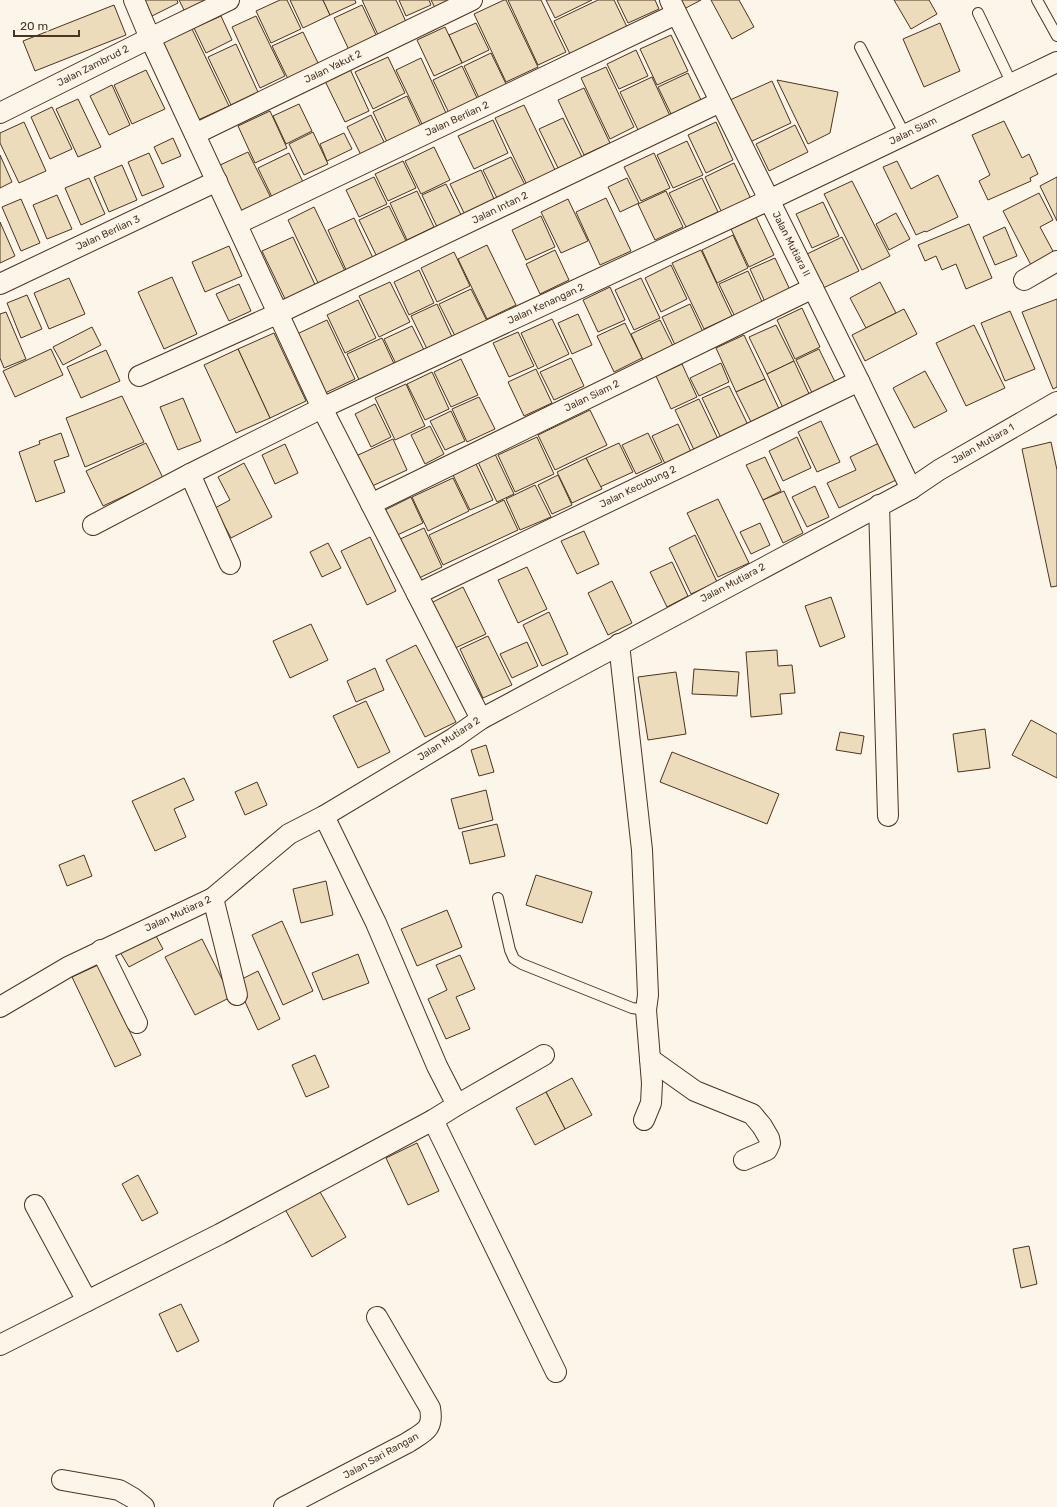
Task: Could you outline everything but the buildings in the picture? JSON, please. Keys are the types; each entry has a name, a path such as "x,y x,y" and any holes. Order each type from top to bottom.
{"street":[{"path":"134,0 150,38 322,408 480,719"},
{"name":"Jalan Zambrud 2","path":"0,113 229,0"},
{"name":"Jalan Yakut 2","path":"195,134 472,0"},
{"name":"Jalan Mutiara II","path":"673,7 911,489"},
{"name":"Jalan Berlian 2","path":"237,224 673,7"},
{"name":"Jalan Siam","path":"769,200 1057,62"},
{"name":"Jalan Intan 2","path":"139,376 279,314 720,102"},
{"name":"Jalan Berlian 3","path":"0,284 217,181"},
{"name":"Jalan Kenangan 2","path":"93,525 190,474 322,408 769,200"},
{"path":"1024,280 1057,261"},
{"name":"Jalan Siam 2","path":"371,504 813,288"},
{"name":"Jalan Kecubung 2","path":"417,594 859,381"},
{"name":"Jalan Mutiara 1","path":"911,489 939,470 1057,402"},
{"path":"190,474 230,564"},
{"name":"Jalan Mutiara 2","path":"0,1008 68,967 213,898 289,834 324,816 454,738 480,719 911,489"},
{"path":"879,505 888,816"},
{"path":"619,644 642,850 648,995 646,1010 652,1084 651,1103 644,1120"},
{"path":"324,816 376,923 437,1066 456,1105"},
{"path":"213,898 237,995"},
{"path":"101,950 137,1023"},
{"path":"0,1345 220,1234 433,1120 456,1105 544,1055"},
{"path":"650,1059 695,1091 752,1114 762,1126 769,1138 770,1143 767,1150 744,1160"},
{"path":"433,1120 556,1372"},
{"path":"35,1205 87,1301"},
{"name":"Jalan Sari Rangan","path":"284,1507 408,1443 430,1426 432,1418 430,1408 377,1316"},
{"path":"62,1480 119,1490 133,1498 144,1507"}],"lane":[{"path":"1037,0 1057,36"},
{"path":"978,13 1012,84"},
{"path":"860,47 905,135"},
{"path":"498,898 510,950 514,959 522,964 632,1008 646,1010"}]}
